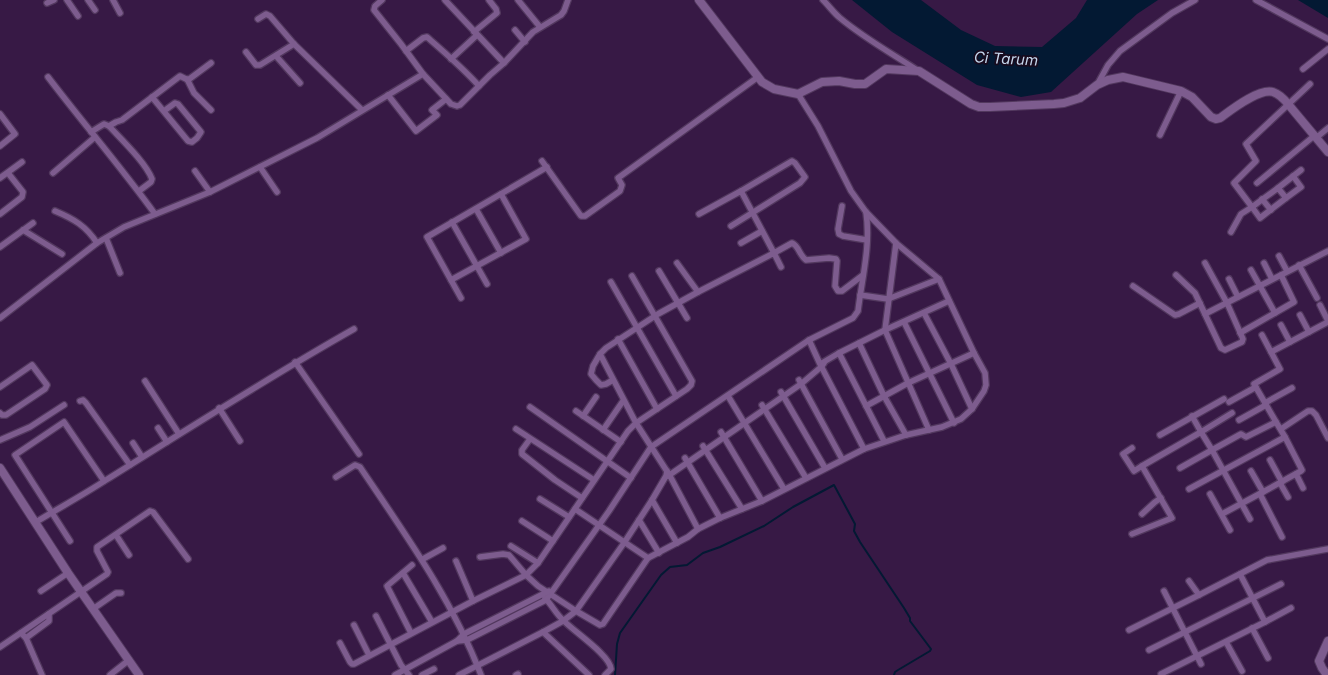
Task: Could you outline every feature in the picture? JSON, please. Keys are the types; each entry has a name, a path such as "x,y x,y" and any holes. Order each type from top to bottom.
{"street":[{"path":"47,3 54,0"},
{"path":"67,0 78,16"},
{"path":"88,0 95,10"},
{"path":"112,0 120,13"},
{"path":"382,0 375,6 374,10 423,74 451,104 457,106 464,103 479,86 540,26 561,15 568,0"},
{"path":"445,0 504,63"},
{"path":"451,59 497,13 496,9 489,0"},
{"path":"518,0 540,26"},
{"path":"699,0 762,82 774,89 801,92 816,84 825,82 839,81 865,84 886,69 919,71"},
{"path":"823,0 839,17 858,32 964,100 979,107 1064,103 1080,98 1097,85 1108,80 1123,77 1181,91 1192,97 1214,119 1220,118 1240,105 1264,93 1273,92 1283,98 1328,152"},
{"path":"1097,85 1108,65 1120,51 1172,13 1195,0"},
{"path":"1256,0 1294,22 1328,39"},
{"path":"258,19 268,14 294,44 362,110"},
{"path":"515,30 525,42"},
{"path":"406,51 423,38 427,37 465,71 479,86"},
{"path":"246,52 256,64 260,65 294,44"},
{"path":"1303,69 1328,49"},
{"path":"276,56 300,83"},
{"path":"187,79 211,63"},
{"path":"0,318 97,243 124,227 210,192 260,167 316,138 423,74"},
{"path":"109,126 122,120 180,76 187,79 194,93 211,110"},
{"path":"48,77 155,214"},
{"path":"542,160 581,216 585,216 620,191 622,185 618,178 758,77"},
{"path":"1293,176 1301,187 1260,218 1234,183 1256,161 1246,144 1310,84"},
{"path":"1160,135 1181,91"},
{"path":"480,557 506,554 513,558 526,576 547,594 598,625 603,624 648,558 677,543 698,529 720,518 762,501 842,459 884,442 954,423 965,416 972,409 984,391 986,385 985,373 939,279 896,243 866,212 851,190 801,92"},
{"path":"388,95 416,131 437,115 432,110 446,99"},
{"path":"152,97 188,141 192,142 197,138 201,132 178,104 175,103 164,111"},
{"path":"0,114 15,134 0,146"},
{"path":"91,132 104,124 109,126 132,151 150,174 152,179 151,182 139,192"},
{"path":"1257,182 1328,128"},
{"path":"53,174 95,137"},
{"path":"699,214 741,192 793,160 805,177 800,183 731,226"},
{"path":"0,178 22,162"},
{"path":"260,167 277,192"},
{"path":"461,298 427,237 547,167"},
{"path":"1231,232 1241,214 1301,170"},
{"path":"195,171 210,192"},
{"path":"0,214 22,197 23,192 8,173"},
{"path":"1278,188 1286,198"},
{"path":"741,192 780,266"},
{"path":"451,280 526,239 501,194"},
{"path":"1262,199 1271,210"},
{"path":"842,206 838,229 839,234 867,240"},
{"path":"476,209 501,252"},
{"path":"56,211 85,228 97,243"},
{"path":"457,641 467,640 547,594 598,526 652,447 809,340 853,318 858,311 863,275 867,240 866,212"},
{"path":"452,222 487,284"},
{"path":"0,246 33,223"},
{"path":"23,230 62,254"},
{"path":"741,243 762,231"},
{"path":"106,238 120,273"},
{"path":"612,380 601,385 591,374 593,366 600,354 618,339 678,303 792,243 795,244 802,257 806,260 829,258 836,259 838,261 836,286 838,291 842,291 863,275"},
{"path":"896,243 885,330 929,430"},
{"path":"1205,314 1328,251"},
{"path":"1280,256 1287,272"},
{"path":"677,263 698,292"},
{"path":"1176,275 1194,292 1222,350 1225,350 1243,341 1243,338 1227,302 1205,263"},
{"path":"1264,263 1272,279"},
{"path":"1299,265 1317,298"},
{"path":"1251,270 1275,313"},
{"path":"659,272 686,318"},
{"path":"1240,333 1294,301 1282,274"},
{"path":"340,643 352,664 453,611 526,576 538,563 632,426 691,385 692,382 632,276"},
{"path":"860,295 888,298 939,279"},
{"path":"1229,279 1238,297"},
{"path":"611,282 676,396"},
{"path":"1133,286 1175,315 1200,303"},
{"path":"459,675 543,632 563,621 576,611 624,543 667,474 723,435 744,423 763,407 839,353 949,301"},
{"path":"1271,352 1328,322 1320,306"},
{"path":"924,312 972,409"},
{"path":"1300,315 1309,332"},
{"path":"904,322 954,423"},
{"path":"1281,325 1290,342"},
{"path":"36,522 130,465 219,408 295,362 354,329"},
{"path":"1222,514 1302,470 1281,429 1254,384 1280,369 1262,335"},
{"path":"618,339 657,409"},
{"path":"809,340 864,449"},
{"path":"859,344 884,396 906,435"},
{"path":"839,353 884,442"},
{"path":"866,406 908,383 974,353"},
{"path":"600,354 623,401 652,447 698,529"},
{"path":"295,362 358,454"},
{"path":"0,387 32,365 47,385 45,388 6,415 2,415 0,413"},
{"path":"145,381 178,434"},
{"path":"800,382 842,459"},
{"path":"1160,434 1192,416 1256,387"},
{"path":"1239,420 1292,388"},
{"path":"782,394 824,468"},
{"path":"584,416 596,396"},
{"path":"728,396 743,418 744,423 784,489"},
{"path":"80,401 83,400 86,403 130,465"},
{"path":"603,430 623,401"},
{"path":"2,439 30,427 64,405"},
{"path":"530,407 631,478"},
{"path":"763,407 806,478"},
{"path":"219,408 240,441"},
{"path":"576,411 621,442"},
{"path":"1281,429 1308,411 1312,411 1316,415 1328,438"},
{"path":"1132,448 1123,454 1134,471 1232,413"},
{"path":"1192,416 1250,519"},
{"path":"70,541 15,456 63,421 104,481"},
{"path":"1180,468 1241,434 1247,437 1276,422"},
{"path":"158,428 166,442"},
{"path":"516,429 594,480"},
{"path":"723,435 762,501"},
{"path":"1189,489 1285,437"},
{"path":"530,438 522,450 522,454 549,476 582,498"},
{"path":"133,443 142,457"},
{"path":"704,448 742,509"},
{"path":"687,460 720,518"},
{"path":"1270,460 1288,497"},
{"path":"336,477 353,466 358,466 422,560 453,611 467,640 481,675"},
{"path":"1132,534 1172,518 1142,466"},
{"path":"0,468 68,573 139,675"},
{"path":"1251,471 1282,538"},
{"path":"1296,474 1303,488"},
{"path":"1210,494 1230,530"},
{"path":"1142,514 1161,498"},
{"path":"540,499 569,517"},
{"path":"652,500 677,543"},
{"path":"575,509 598,526 648,558"},
{"path":"0,647 33,629 81,591 108,573 96,549 97,547 149,511 152,511 188,559"},
{"path":"639,520 659,553"},
{"path":"522,521 553,541"},
{"path":"116,535 129,555"},
{"path":"511,546 538,563"},
{"path":"422,560 444,548"},
{"path":"1129,630 1268,560 1328,549"},
{"path":"456,561 473,601"},
{"path":"411,633 387,587 388,584 404,573 412,565"},
{"path":"41,591 68,573"},
{"path":"404,573 432,622"},
{"path":"1240,574 1265,622"},
{"path":"1189,581 1199,595"},
{"path":"1149,650 1281,584"},
{"path":"1164,591 1201,664"},
{"path":"94,610 116,593 121,593"},
{"path":"547,594 563,621 594,647 609,665 610,669 605,675"},
{"path":"395,675 457,641 464,634 547,594"},
{"path":"1161,674 1291,608"},
{"path":"376,616 390,644 409,675"},
{"path":"354,624 369,655"},
{"path":"1252,628 1268,658"},
{"path":"543,632 589,675"},
{"path":"23,635 42,675"},
{"path":"1327,675 1319,661 1328,641"},
{"path":"1226,642 1242,671"},
{"path":"110,675 129,660"},
{"path":"422,675 434,669"}],"water":[{"name":"Ci Tarum","path":"852,0 921,0 961,30 995,46 1042,47 1076,18 1087,0 1158,0 1137,14 1051,92 1021,97 977,85 892,32"},
{"path":"1298,0 1328,0 1328,18"}],"waterway":[{"path":"615,675 617,644 620,633 661,575 670,567 687,565 703,553 720,547 764,526 793,507 834,485 855,524 854,531 860,542 904,608 910,618 910,621 931,649 895,672 894,675"}]}
